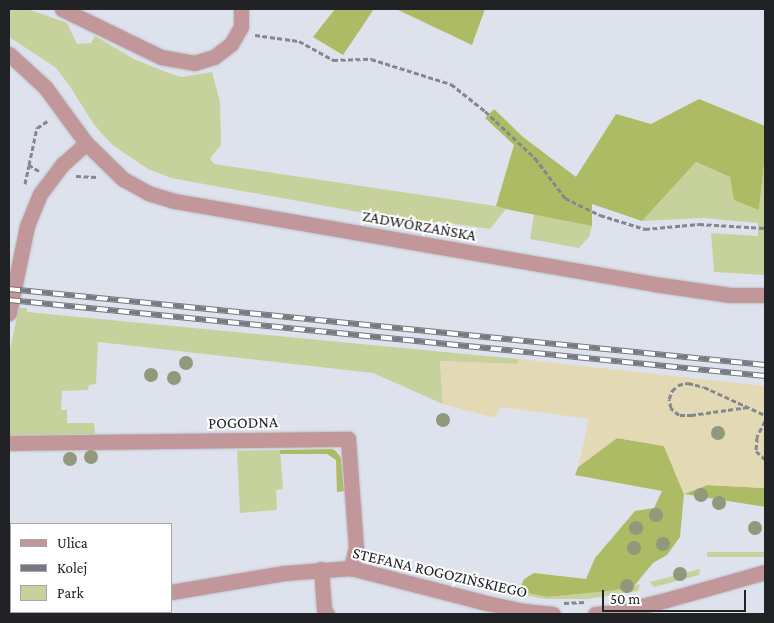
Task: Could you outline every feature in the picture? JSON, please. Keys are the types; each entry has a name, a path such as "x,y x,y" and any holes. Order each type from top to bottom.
{"street":[{"path":"62,9 161,57 176,62 194,63 214,57 231,44 241,27 241,9"},
{"name":"ZADWÓRZAŃSKA","path":"9,54 45,87 86,144 123,180 148,193 174,201 654,284 730,295 765,296"},
{"path":"9,313 27,226 40,194 63,164 86,144"},
{"name":"POGODNA","path":"9,444 348,439 356,546 351,568"},
{"name":"STEFANA ROGOZIŃSKIEGO","path":"172,592 274,574 351,568 520,612 557,608"},
{"path":"321,569 324,608 327,614"},
{"path":"591,608 618,612 667,607 765,572"}],"path":[{"path":"237,33 299,41 334,60 371,60 451,84 485,110 535,158 565,198 600,215 645,228 698,224 765,228"},
{"path":"51,180 30,165 37,128 63,112"},
{"path":"748,407 692,416 678,415 671,408 668,399 678,385 688,383 704,387 748,407 765,415"},
{"path":"765,420 757,437 756,451 765,459"},
{"path":"557,608 591,608"}],"green space":[{"path":"9,9 28,9 67,23 77,44 91,43 95,36 134,59 171,74 182,77 212,72 220,102 221,145 210,158 214,164 506,209 490,229 441,222 436,226 171,178 148,169 114,146 104,136 55,67 9,37"},
{"path":"335,9 374,9 343,55 313,37"},
{"path":"396,9 485,9 472,45"},
{"path":"699,99 765,126 765,155 759,210 734,200 730,177 696,162 642,221 592,204 592,226 496,206 514,145 485,118 494,109 523,137 576,177 616,114 651,124"},
{"path":"765,155 765,275 714,272 711,233 758,236 758,223 703,218 642,221 696,162 730,177 759,210"},
{"path":"534,214 592,226 589,237 579,248 530,239"},
{"path":"19,308 27,308 27,312 519,359 518,364 440,361 443,404 373,373 98,342 96,384 89,385 88,390 62,391 61,410 67,410 67,423 94,423 95,434 9,435 9,353"},
{"path":"617,438 664,446 684,494 680,537 667,555 653,563 634,586 611,591 547,597 519,591 524,579 534,573 586,579 595,558 635,511 654,508 662,491 575,475 578,467"},
{"path":"332,449 341,458 344,491 337,492 336,460 327,454 280,454 280,450"},
{"path":"280,450 283,489 276,490 277,510 240,513 237,451"},
{"path":"707,485 765,488 765,507 684,494"},
{"path":"707,552 765,552 765,557 707,557"},
{"path":"700,569 699,575 654,587 650,582"},
{"path":"640,584 638,591 587,599 546,599 519,594 519,591 547,597 611,591"}],"sand":[{"path":"519,359 765,386 765,488 707,485 684,494 664,446 617,438 578,467 589,419 501,407 495,418 443,404 440,361 517,364"}],"railway":[{"path":"9,289 765,365"},
{"path":"9,300 765,376"}]}
